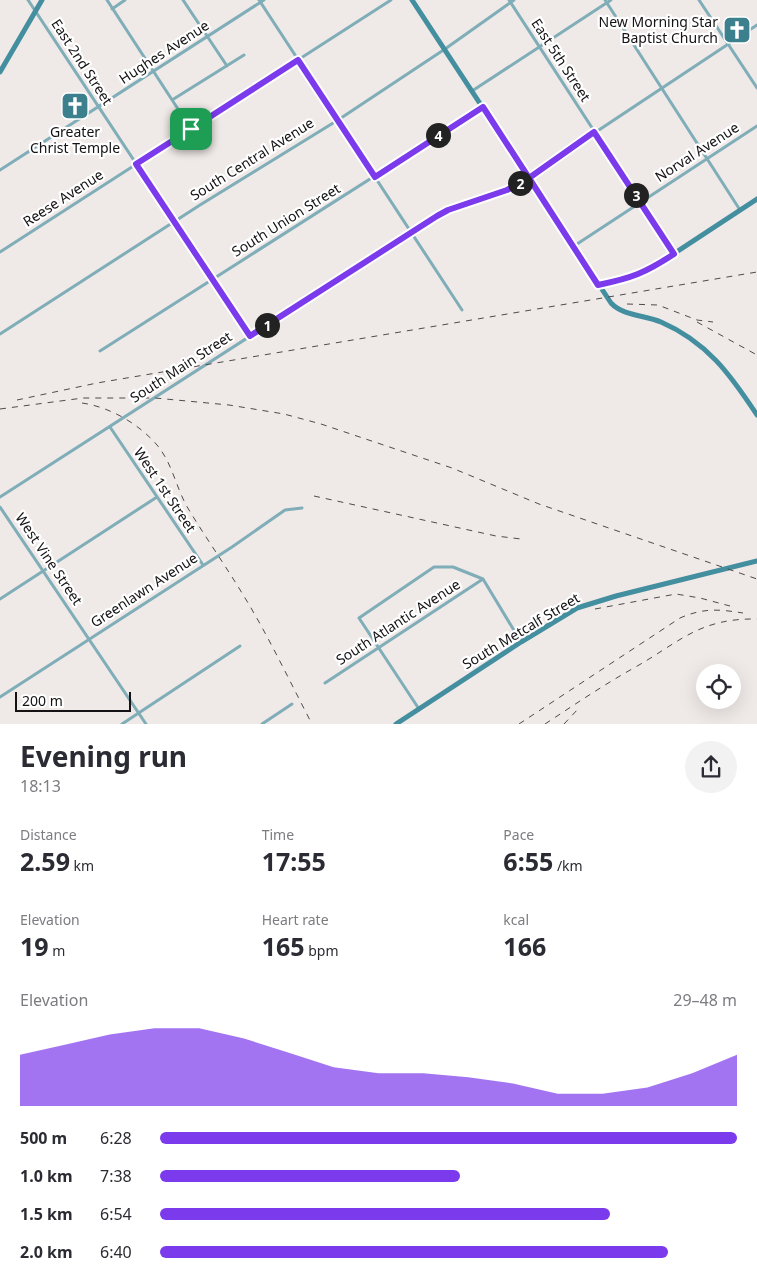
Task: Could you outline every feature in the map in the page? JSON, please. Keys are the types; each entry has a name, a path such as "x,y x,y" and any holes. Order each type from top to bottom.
{"street":[{"name":"East 2nd Street","path":"28,0 250,336"},
{"path":"0,72 42,0"},
{"path":"107,0 191,129"},
{"path":"112,8 125,0"},
{"path":"183,0 227,66"},
{"name":"Reese Avenue","path":"0,252 390,0"},
{"path":"412,0 598,285 615,308 659,321 701,345 727,371 757,414"},
{"path":"472,91 606,1 611,0"},
{"path":"699,0 757,88"},
{"path":"261,1 462,310"},
{"name":"Hughes Avenue","path":"0,170 261,1"},
{"name":"South Central Avenue","path":"0,334 174,222 338,120 445,50 511,1"},
{"name":"East 5th Street","path":"511,1 674,254"},
{"path":"606,1 740,210"},
{"name":"South Main Street","path":"0,497 448,210 507,190 529,178 594,132 757,25"},
{"path":"172,100 244,55"},
{"name":"South Union Street","path":"100,351 483,107"},
{"name":"Norval Avenue","path":"573,246 757,126"},
{"path":"598,285 634,277 649,270 757,199"},
{"name":"West 1st Street","path":"110,427 203,565"},
{"path":"0,599 157,497"},
{"name":"West Vine Street","path":"0,507 146,724"},
{"name":"Greenlawn Avenue","path":"0,697 286,510 302,508"},
{"name":"South Metcalf Street","path":"396,724 521,642 583,605 756,562"},
{"path":"419,708 359,618 419,575 434,567 445,566 460,569 483,579 521,642"},
{"name":"South Atlantic Avenue","path":"325,683 483,579"},
{"path":"122,724 240,646"},
{"path":"262,724 292,704"}],"railway":[{"path":"17,400 97,383 757,272"},
{"path":"627,304 658,305 697,320 713,322"},
{"path":"697,322 757,355"},
{"path":"0,409 83,398 155,398 229,405 284,414 321,424 452,468 539,504 757,579"},
{"path":"82,403 103,408 123,418 142,430 157,445 167,460 195,520 236,583 270,641 312,724"},
{"path":"314,496 496,536 521,539"},
{"path":"595,609 676,594 730,606"},
{"path":"519,724 680,618 696,612 711,610 743,613"},
{"path":"545,724 690,634 719,623 757,619"},
{"path":"564,724 579,708"}],"place":[{"name":"New Morning Star Baptist Church","path":"737,30"},
{"name":"Greater Christ Temple","path":"75,106"}],"route":[{"path":"191,129 136,164 250,336 437,216 448,210 495,196 529,178 598,285 634,277 674,254 594,132 529,178 483,107 375,177 298,60 191,129"}]}
